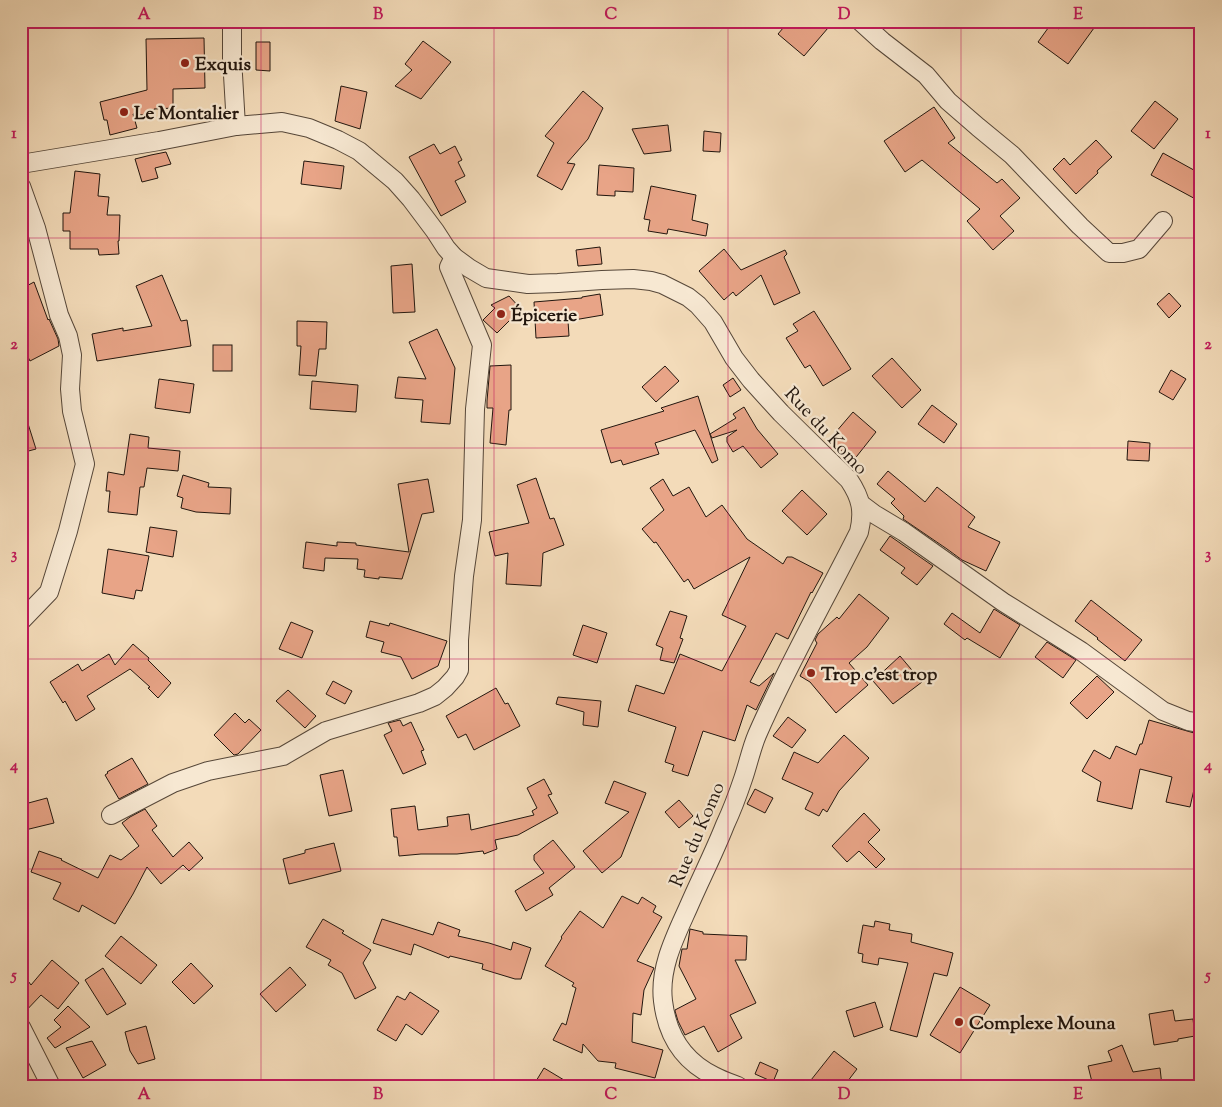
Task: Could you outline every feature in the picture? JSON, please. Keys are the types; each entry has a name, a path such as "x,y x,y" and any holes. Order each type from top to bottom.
{"street":[{"path":"232,21 236,126"},
{"path":"860,21 882,41 926,75 948,101 1012,155 1080,226 1109,253 1122,253 1139,249 1163,221"},
{"name":"Rue du Komo","path":"21,164 236,126 282,122 309,128 359,151 395,181 411,199 454,257 468,268 486,278 535,284 602,280 651,281 662,284 688,297 713,322 734,358 781,413 849,480 862,505 862,522 859,532 785,675 756,738 743,781 725,826 675,937 665,965 662,990 663,1002 669,1026 680,1049 690,1061 714,1077 738,1086"},
{"path":"21,186 36,228 54,296 70,345 72,355 70,389 72,411 85,464 68,531 49,592 21,621"},
{"path":"111,815 173,784 208,771 282,756 326,731 419,703 435,696 455,678 459,670 464,576 472,520 474,409 482,345 448,266 454,257"},
{"path":"862,505 904,532 1003,602 1080,651 1163,711 1188,721 1201,723"},
{"path":"21,1027 51,1086"}],"building":[{"path":"789,21 834,21 804,56 778,34"},
{"path":"1065,21 1085,21 1094,28 1068,64 1038,42 1051,24 1059,29"},
{"path":"204,38 205,88 173,89 173,108 154,109 153,116 133,114 137,128 110,135 100,102 147,90 146,39"},
{"path":"423,41 451,62 421,99 395,86 412,70 405,64"},
{"path":"256,42 270,42 270,71 256,70"},
{"path":"341,86 367,92 360,129 335,121"},
{"path":"583,91 603,108 588,139 567,163 575,164 562,190 537,176 554,143 545,136"},
{"path":"1155,101 1178,119 1154,149 1131,131"},
{"path":"934,107 955,138 948,143 997,183 1002,179 1020,198 1000,216 1014,231 993,250 967,221 980,209 922,160 905,172 884,141"},
{"path":"668,125 671,151 644,154 632,129"},
{"path":"704,131 721,133 720,152 703,151"},
{"path":"1096,140 1112,157 1076,194 1053,169 1064,158 1070,165"},
{"path":"434,144 440,154 455,146 462,160 458,162 465,176 455,181 466,202 441,216 409,157"},
{"path":"166,152 171,164 155,168 158,178 142,182 135,159"},
{"path":"1163,153 1201,174 1201,202 1151,175"},
{"path":"304,161 344,166 341,189 301,184"},
{"path":"599,165 634,168 633,192 615,191 615,196 597,195"},
{"path":"75,171 100,174 98,196 109,197 107,215 120,215 119,254 99,255 98,249 70,249 70,231 63,231 63,213 70,213"},
{"path":"651,186 696,195 692,220 708,224 706,236 668,229 667,234 648,231 650,220 644,219"},
{"path":"600,247 602,264 578,266 576,250"},
{"path":"724,249 741,270 785,250 787,254 784,257 800,293 774,305 761,275 736,296 733,292 724,300 699,271"},
{"path":"412,264 415,312 393,313 391,266"},
{"path":"162,275 181,321 187,320 191,346 97,361 92,334 123,328 123,331 152,326 136,286"},
{"path":"34,282 48,320 58,339 59,346 30,361 21,343 21,335 26,332 21,320 21,289"},
{"path":"1169,293 1181,306 1169,318 1157,304"},
{"path":"600,294 603,315 568,321 569,336 536,338 534,302 582,298"},
{"path":"509,296 521,309 497,333 483,320 495,308 491,305"},
{"path":"814,311 851,369 823,386 810,365 805,368 786,338 798,331 793,324"},
{"path":"297,321 327,322 326,349 319,349 316,376 299,375 301,346 297,346"},
{"path":"437,329 455,368 450,424 421,422 423,400 395,398 398,377 426,379 409,342"},
{"path":"213,345 232,345 232,371 213,371"},
{"path":"892,358 921,390 902,408 872,376"},
{"path":"511,365 511,410 509,410 506,445 490,443 493,408 487,408 487,401 490,366"},
{"path":"665,366 679,381 656,402 642,387"},
{"path":"1171,370 1186,379 1173,400 1159,392"},
{"path":"733,378 741,390 730,397 723,385"},
{"path":"159,379 194,384 190,413 155,408"},
{"path":"312,381 358,385 356,412 310,409"},
{"path":"698,396 718,460 712,463 695,430 655,443 659,454 623,465 621,460 611,463 601,430 664,411 661,408"},
{"path":"932,405 957,424 944,443 918,424"},
{"path":"744,407 757,429 778,454 761,468 743,446 733,452 727,442 727,437 737,430 712,438 710,434 736,418 733,414"},
{"path":"21,411 24,411 36,449 21,453"},
{"path":"853,412 876,432 853,461 829,440"},
{"path":"130,434 149,437 148,448 180,451 178,471 147,468 144,487 140,487 137,515 108,512 110,491 106,491 108,472 124,475"},
{"path":"1128,441 1150,443 1149,461 1127,460"},
{"path":"888,471 925,502 937,487 975,517 968,527 1000,542 986,571 962,560 903,519 904,516 891,503 895,499 877,484"},
{"path":"183,475 209,483 208,487 231,488 230,514 196,512 181,508 183,498 177,496"},
{"path":"536,478 550,519 554,518 564,545 543,553 541,586 506,584 508,553 495,556 489,532 529,523 517,485"},
{"path":"428,479 434,512 422,514 402,579 364,577 365,570 357,569 358,559 325,558 324,571 303,568 306,542 337,546 337,542 356,543 356,545 409,552 398,484"},
{"path":"663,479 673,496 689,487 706,517 722,505 747,539 783,564 787,557 792,557 823,573 811,592 788,639 776,633 750,682 759,686 774,673 756,710 747,705 735,741 703,731 688,776 672,771 674,765 665,762 676,727 628,711 636,685 664,694 680,654 722,671 746,626 722,615 750,557 694,589 688,579 684,582 656,542 654,543 642,529 664,510 650,488"},
{"path":"802,490 827,514 807,535 782,511"},
{"path":"150,527 177,531 173,557 146,552"},
{"path":"890,536 933,566 917,585 901,573 905,568 880,550"},
{"path":"108,549 149,556 142,591 136,590 134,599 102,593"},
{"path":"859,594 889,618 867,647 849,663 868,685 836,713 810,682 800,676 817,643 815,640 818,634 837,617 839,619"},
{"path":"1091,600 1142,640 1125,661 1075,621"},
{"path":"994,609 1020,625 1000,658 967,638 965,640 944,624 952,613 980,633"},
{"path":"670,611 687,616 680,638 683,639 674,663 660,660 663,648 656,645"},
{"path":"370,621 389,626 390,623 447,641 438,666 412,679 401,657 381,652 384,642 366,637"},
{"path":"291,622 313,631 302,658 279,649"},
{"path":"583,625 607,633 597,663 573,655"},
{"path":"1047,642 1076,660 1063,678 1035,657"},
{"path":"133,644 149,658 148,660 171,683 158,698 148,688 150,687 130,669 87,696 95,709 76,721 65,701 63,703 50,682 78,664 82,671 109,654 115,665"},
{"path":"900,656 922,682 893,704 873,681"},
{"path":"1097,676 1114,692 1087,719 1070,703"},
{"path":"333,681 352,691 345,704 326,694"},
{"path":"496,688 505,704 508,703 520,726 474,750 466,734 458,738 446,716"},
{"path":"288,690 316,716 305,728 276,701"},
{"path":"558,697 601,701 598,727 583,725 584,712 556,704"},
{"path":"235,713 245,723 249,719 261,730 238,754 234,755 214,735"},
{"path":"788,717 806,730 792,748 773,736"},
{"path":"400,720 403,726 411,722 424,750 421,751 426,764 403,774 384,735 392,731 388,723"},
{"path":"1149,720 1201,735 1201,773 1198,772 1190,807 1166,802 1172,777 1140,769 1132,809 1097,801 1101,782 1082,771 1094,750 1110,759 1116,746 1136,755 1140,744 1142,744"},
{"path":"844,735 869,758 839,791 827,812 823,809 819,816 805,809 813,793 782,779 794,752 818,763"},
{"path":"132,758 148,784 119,799 105,775"},
{"path":"343,770 352,811 329,816 320,775"},
{"path":"544,779 552,794 548,795 558,813 518,835 495,840 497,849 484,854 483,851 399,856 397,837 394,837 391,809 415,806 418,830 448,826 447,817 469,814 471,830 534,815 532,811 537,808 527,788"},
{"path":"614,781 646,793 621,857 602,873 583,851 629,812 605,803"},
{"path":"755,789 773,798 765,813 747,804"},
{"path":"47,798 54,823 21,831 21,805"},
{"path":"679,800 693,816 679,828 665,812"},
{"path":"145,809 157,826 152,830 173,857 189,842 203,858 189,871 183,865 161,884 147,867 115,924 82,905 79,912 53,899 61,883 31,872 39,851 62,859 98,878 110,855 121,860 139,846 122,823"},
{"path":"864,813 880,830 868,842 885,859 876,868 859,851 847,862 832,846"},
{"path":"553,840 575,867 549,888 553,895 526,911 515,891 544,873 534,860 534,855"},
{"path":"334,843 341,871 289,884 283,859 305,853 305,850"},
{"path":"622,896 638,904 642,897 656,906 653,912 662,917 637,961 654,968 644,990 641,1015 633,1013 632,1042 663,1050 655,1078 615,1068 616,1063 598,1061 583,1044 582,1053 553,1040 562,1023 566,1025 576,988 572,986 574,983 545,966 561,937 580,911 603,928"},
{"path":"323,919 371,950 363,963 376,988 355,999 342,973 328,965 331,960 306,947"},
{"path":"382,919 433,935 438,922 460,930 458,936 511,950 513,942 531,948 521,979 515,979 482,969 483,964 450,956 449,958 414,944 411,955 373,943"},
{"path":"875,921 890,924 889,930 912,934 911,942 953,953 947,976 934,973 917,1037 890,1030 908,963 879,958 878,965 862,962 863,954 858,953 863,925 874,927"},
{"path":"690,929 703,932 703,934 747,936 746,960 735,960 756,1003 730,1015 742,1038 718,1052 704,1026 685,1035 675,1011 696,999 679,966 682,949 687,949"},
{"path":"121,936 157,965 141,984 105,956"},
{"path":"52,960 79,983 58,1009 41,995 21,1016 21,971 31,985"},
{"path":"191,963 213,986 194,1004 172,982"},
{"path":"290,967 306,985 276,1012 260,994"},
{"path":"103,968 126,1004 107,1015 85,980"},
{"path":"960,987 990,1005 960,1053 930,1035"},
{"path":"410,992 439,1011 422,1035 406,1024 396,1041 377,1030 397,996 405,1000"},
{"path":"875,1002 883,1027 854,1037 846,1011"},
{"path":"68,1006 90,1027 55,1048 47,1038 61,1027 54,1020"},
{"path":"1173,1010 1175,1021 1193,1019 1195,1036 1154,1045 1149,1014"},
{"path":"146,1026 155,1059 138,1064 130,1051 125,1032"},
{"path":"92,1041 106,1065 83,1078 66,1048"},
{"path":"1122,1045 1133,1072 1160,1068 1162,1086 1093,1086 1088,1066 1112,1061 1108,1051"},
{"path":"834,1051 857,1069 844,1086 818,1086 811,1080"},
{"path":"760,1062 778,1070 773,1082 755,1074"},
{"path":"544,1068 574,1086 533,1086"}],"place":[{"name":"Exquis","path":"185,63"},
{"name":"Le Montalier","path":"124,112"},
{"name":"Épicerie","path":"501,314"},
{"name":"Trop c'est trop","path":"811,673"},
{"name":"Complexe Mouna","path":"959,1022"}]}
